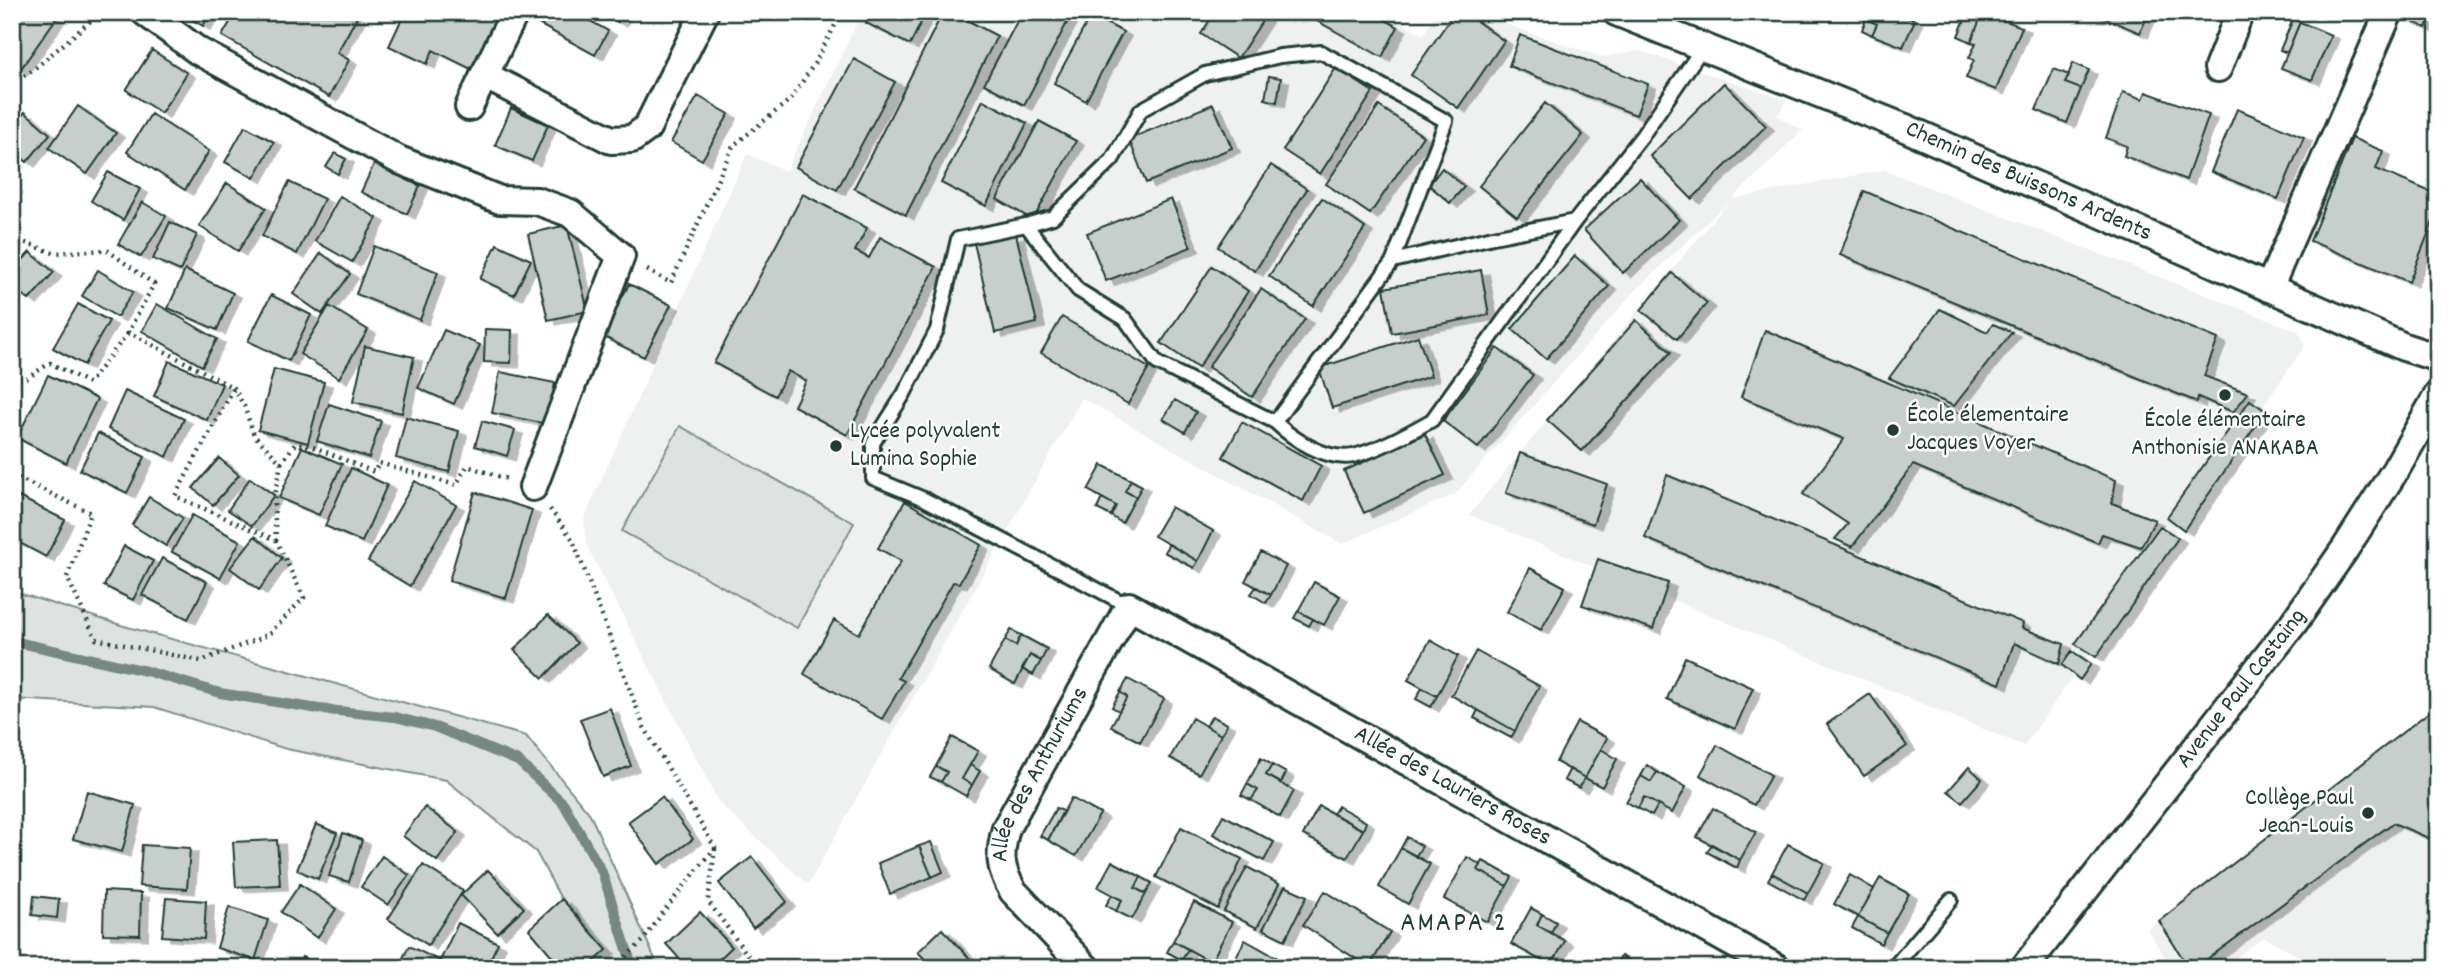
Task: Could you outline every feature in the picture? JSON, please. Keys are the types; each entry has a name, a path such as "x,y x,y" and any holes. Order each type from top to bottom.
{"street":[{"path":"145,12 198,51 398,160 500,200 537,201 570,213 621,256 533,487"},
{"path":"468,107 515,12"},
{"path":"484,75 611,140 632,139 647,128 705,12"},
{"name":"Chemin des Buissons Ardents","path":"1616,12 1903,127 2404,347 2438,358"},
{"path":"2218,68 2240,12"},
{"path":"2269,288 2389,12"},
{"name":"Avenue Paul Castaing","path":"2024,968 2292,625 2396,470 2438,395"},
{"name":"Allée des Anthuriums","path":"1086,968 1013,891 1000,860 1002,843 1014,812 1129,606"},
{"name":"Allée des Lauriers Roses","path":"1129,606 1777,968"}],"lane":[{"path":"1026,225 1078,290 1125,319 1157,363 1275,422 1290,436 1331,454 1352,456 1432,420 1575,221 1642,136 1703,47"},
{"path":"1129,606 924,499 873,478 873,443 904,394 937,330 958,239 1053,217 1112,160 1141,110 1205,74 1280,56 1321,52 1446,121 1393,261 1275,422"},
{"path":"1393,261 1575,221"},
{"path":"1893,968 1951,900"}],"path":[{"path":"12,83 32,71 101,12"},
{"path":"621,256 671,283 733,146 790,99 816,61 842,12"},
{"path":"12,239 54,253 107,250 154,284 128,332 89,383 50,363 27,378 12,379"},
{"path":"128,332 234,388 244,406 254,435 281,463"},
{"path":"234,388 175,496 276,540"},
{"path":"12,475 91,513 67,577 96,639 201,661 268,635 304,598 276,540 274,502 281,463 295,444 314,447 374,471 379,463 456,485 467,466 533,487 573,540 644,727 715,848 708,901 757,968"},
{"path":"615,967 643,941 715,848"}],"shaded area":[{"name":"Lycée polyvalent Lumina Sophie","path":"862,12 1382,12 1424,35 1436,12 1470,12 1602,57 1640,51 1787,100 1777,116 1803,130 1732,199 1884,170 2298,331 2305,346 2024,746 1469,515 1729,201 1635,291 1455,494 1342,544 1082,398 808,885 719,803 586,544 584,519 747,154 786,171"},
{"path":"680,426 854,523 797,628 622,531"},
{"path":"12,591 124,626 526,736 590,814 659,968 598,968 536,852 446,780 286,749 154,707 12,699"},
{"name":"Collège Paul Jean-Louis","path":"2438,705 2438,968 2320,968 2264,937 2222,968 2172,968 2147,930"}],"building":[{"path":"12,12 50,12 57,17 20,70 12,64"},
{"path":"179,12 211,12 203,26"},
{"path":"236,12 349,12 357,17 337,53 349,60 329,97 222,36"},
{"path":"405,12 499,12 471,69 433,50 427,64 389,46"},
{"path":"540,12 574,12 608,31 595,55 535,22"},
{"path":"602,12 623,12 618,22"},
{"path":"872,12 926,12 910,45 866,23"},
{"path":"943,12 952,12 997,36 906,215 854,188"},
{"path":"1022,12 1055,12 1069,19 1024,105 984,84"},
{"path":"1215,12 1268,12 1238,58 1201,34"},
{"path":"1301,12 1371,12 1398,27 1382,57"},
{"path":"1455,12 1464,12 1504,41 1458,108 1411,75"},
{"path":"1868,12 1897,12 1915,20 1903,47 1872,35 1877,24 1866,19"},
{"path":"1968,12 1983,12 1971,42 1958,36"},
{"path":"1983,12 2022,27 1996,90 1966,78 1974,60 1969,58 1976,43 1971,42"},
{"path":"2091,12 2149,12 2140,33"},
{"path":"2417,12 2432,12 2426,28 2413,22"},
{"path":"1091,15 1123,32 1086,101 1054,83"},
{"path":"1866,19 1877,24 1872,35 1862,30"},
{"path":"2293,19 2300,22 2287,53 2280,50"},
{"path":"2300,22 2331,35 2312,80 2281,68"},
{"path":"1520,35 1648,84 1636,115 1509,66"},
{"path":"152,50 187,73 161,113 126,90"},
{"path":"854,59 895,82 837,190 796,167"},
{"path":"2073,63 2089,70 2081,89 2065,83"},
{"path":"1336,68 1373,92 1320,174 1283,150"},
{"path":"2054,69 2069,75 2065,83 2081,89 2067,123 2036,110"},
{"path":"1269,76 1281,78 1277,102 1265,99"},
{"path":"1724,83 1766,126 1692,199 1650,156"},
{"path":"2123,92 2143,99 2146,92 2209,115 2186,180 2124,156 2127,146 2106,138"},
{"path":"698,96 729,114 702,160 671,142"},
{"path":"983,100 1027,123 986,206 941,183"},
{"path":"1545,103 1583,135 1517,217 1479,186"},
{"path":"1213,104 1232,148 1146,183 1129,139"},
{"path":"78,106 116,133 87,174 49,148"},
{"path":"1379,106 1423,136 1370,214 1326,184"},
{"path":"511,108 548,125 532,161 495,145"},
{"path":"2237,109 2304,137 2278,199 2211,172"},
{"path":"25,112 50,134 27,162 12,150 12,127"},
{"path":"151,114 209,151 185,190 127,152"},
{"path":"1039,121 1076,141 1033,220 997,199"},
{"path":"245,126 274,142 254,178 225,162"},
{"path":"2352,138 2383,151 2376,169 2438,195 2438,209 2409,282 2310,241"},
{"path":"335,153 346,159 338,174 326,167"},
{"path":"374,164 420,186 407,214 361,192"},
{"path":"1271,165 1307,189 1255,271 1218,247"},
{"path":"1442,168 1464,187 1450,203 1429,185"},
{"path":"108,172 140,189 123,220 91,201"},
{"path":"1640,178 1679,220 1623,273 1584,230"},
{"path":"289,182 324,199 297,254 262,236"},
{"path":"227,183 266,208 238,251 199,226"},
{"path":"1864,191 2218,339 2204,376 2248,393 2233,412 2198,397 2197,402 1840,255"},
{"path":"803,194 867,228 855,251 869,258 880,237 936,267 847,435 794,406 806,381 788,371 775,396 714,363"},
{"path":"340,196 377,218 352,262 315,241"},
{"path":"1322,198 1365,228 1313,306 1269,276"},
{"path":"1171,199 1191,247 1106,281 1087,233"},
{"path":"142,202 166,216 141,257 118,244"},
{"path":"170,222 197,235 180,271 153,259"},
{"path":"567,225 588,311 548,320 528,234"},
{"path":"1016,234 1037,323 995,333 974,243"},
{"path":"497,244 531,260 514,295 480,279"},
{"path":"374,246 438,272 420,320 356,294"},
{"path":"30,252 54,272 29,300 12,286 12,272"},
{"path":"321,253 350,274 322,314 293,294"},
{"path":"1575,256 1609,286 1546,359 1512,329"},
{"path":"1212,266 1248,291 1198,368 1161,343"},
{"path":"98,270 133,292 117,317 82,296"},
{"path":"185,270 233,293 217,330 168,308"},
{"path":"1481,270 1489,315 1392,333 1384,288"},
{"path":"1672,273 1707,303 1677,339 1641,310"},
{"path":"629,284 671,305 644,357 602,336"},
{"path":"1261,289 1305,319 1252,397 1208,367"},
{"path":"271,295 311,315 289,361 248,341"},
{"path":"78,304 109,321 84,365 53,348"},
{"path":"157,304 217,339 202,366 142,331"},
{"path":"329,306 368,330 339,378 300,354"},
{"path":"1940,309 1987,332 1993,324 2012,332 1954,406 1889,378"},
{"path":"1062,317 1149,368 1128,404 1041,353"},
{"path":"1636,320 1671,352 1582,451 1547,420"},
{"path":"485,329 512,330 511,363 484,362"},
{"path":"444,330 480,345 454,404 418,388"},
{"path":"1765,330 2116,480 2112,503 2155,520 2141,547 2102,534 2098,543 1913,465 1852,547 1835,539 1848,524 1803,494 1844,439 1741,397"},
{"path":"1418,336 1431,376 1332,408 1319,368"},
{"path":"365,346 414,357 402,413 353,402"},
{"path":"1497,348 1533,375 1478,448 1443,421"},
{"path":"169,361 222,384 207,420 154,396"},
{"path":"274,369 324,382 308,443 258,430"},
{"path":"500,372 555,383 547,424 492,413"},
{"path":"48,375 97,399 66,463 17,438"},
{"path":"125,391 184,419 167,457 108,429"},
{"path":"1175,400 1196,412 1185,432 1163,419"},
{"path":"2250,400 2266,411 2184,530 2167,517"},
{"path":"329,404 381,421 369,458 317,441"},
{"path":"406,417 459,431 449,472 396,458"},
{"path":"482,421 515,430 507,456 475,446"},
{"path":"1242,422 1321,466 1303,501 1223,457"},
{"path":"98,433 145,457 127,493 80,470"},
{"path":"1425,434 1445,475 1364,513 1344,471"},
{"path":"302,447 342,464 319,515 279,498"},
{"path":"1520,453 1607,484 1593,524 1506,493"},
{"path":"219,458 239,475 213,505 193,488"},
{"path":"1102,465 1131,480 1125,491 1136,497 1122,523 1111,516 1116,506 1088,490"},
{"path":"351,468 387,485 362,542 325,526"},
{"path":"1667,475 2023,623 2022,628 2064,644 2059,664 2014,643 2000,684 1645,538"},
{"path":"250,478 274,495 252,526 228,510"},
{"path":"1131,480 1142,486 1136,497 1125,491"},
{"path":"415,481 456,505 410,586 368,561"},
{"path":"475,492 532,510 506,598 449,581"},
{"path":"19,497 65,520 46,557 12,539 12,511"},
{"path":"149,497 183,518 166,546 132,525"},
{"path":"1102,498 1116,506 1111,516 1097,509"},
{"path":"905,501 981,545 959,583 953,582 898,678 904,681 882,719 804,674 834,620 859,634 901,561 878,548"},
{"path":"1171,507 1213,531 1198,561 1154,536"},
{"path":"192,515 240,541 220,578 172,552"},
{"path":"2160,526 2178,538 2096,657 2075,644"},
{"path":"255,536 282,558 259,590 230,568"},
{"path":"1169,544 1198,561 1194,568 1164,552"},
{"path":"124,546 153,561 133,600 104,586"},
{"path":"1261,552 1286,566 1271,595 1245,581"},
{"path":"162,558 207,582 188,619 142,595"},
{"path":"1598,559 1668,583 1653,629 1582,605"},
{"path":"1530,568 1565,587 1541,630 1507,612"},
{"path":"1314,582 1340,596 1324,625 1298,611"},
{"path":"1256,587 1271,595 1266,603 1251,594"},
{"path":"1298,611 1313,619 1309,626 1294,618"},
{"path":"548,615 577,643 543,678 514,650"},
{"path":"1011,630 1021,635 1016,646 1005,640"},
{"path":"1021,635 1047,649 1041,661 1030,655 1015,684 989,669 1005,640 1016,646"},
{"path":"1430,640 1458,656 1437,696 1408,680"},
{"path":"1476,651 1539,686 1515,731 1451,695"},
{"path":"2072,651 2091,664 2080,680 2062,665"},
{"path":"1030,655 1041,661 1033,675 1022,669"},
{"path":"1685,657 1753,688 1735,729 1667,699"},
{"path":"1128,679 1164,699 1140,742 1111,726 1127,697 1120,692"},
{"path":"1422,688 1437,696 1431,707 1416,699"},
{"path":"1120,692 1127,697 1119,711 1112,707"},
{"path":"1870,694 1907,746 1864,776 1827,724"},
{"path":"2438,705 2438,842 2393,823 2195,968 2189,968 2159,921"},
{"path":"610,708 631,766 603,777 580,719"},
{"path":"1478,710 1515,731 1511,738 1474,718"},
{"path":"1212,716 1227,724 1221,735 1206,726"},
{"path":"1192,718 1221,735 1199,774 1170,758"},
{"path":"1577,722 1607,738 1585,778 1556,762"},
{"path":"952,737 978,751 962,779 972,785 966,796 941,782 947,772 936,766"},
{"path":"1717,745 1771,775 1754,805 1700,775"},
{"path":"1601,749 1617,759 1602,787 1585,778"},
{"path":"1261,758 1272,765 1266,775 1294,791 1280,817 1251,800 1258,790 1247,784"},
{"path":"970,765 980,771 972,785 962,779"},
{"path":"1272,765 1286,773 1281,783 1266,775"},
{"path":"1647,765 1657,772 1651,782 1641,776"},
{"path":"936,766 947,772 941,782 930,777"},
{"path":"1969,767 1982,779 1962,802 1948,791"},
{"path":"1570,769 1585,778 1579,788 1564,780"},
{"path":"1657,772 1686,787 1672,813 1644,797 1638,808 1626,802 1641,776 1651,782"},
{"path":"1247,784 1258,790 1251,800 1241,795"},
{"path":"87,791 135,805 122,852 73,839"},
{"path":"662,797 693,839 659,864 628,822"},
{"path":"1644,797 1658,805 1652,816 1638,808"},
{"path":"1071,798 1100,814 1076,856 1048,840"},
{"path":"1319,806 1363,830 1347,858 1303,835"},
{"path":"1338,806 1366,822 1363,830 1333,814"},
{"path":"425,807 458,832 437,861 403,836"},
{"path":"1056,808 1063,811 1048,840 1040,836"},
{"path":"1713,808 1756,832 1740,860 1697,837"},
{"path":"1223,815 1274,842 1264,861 1213,834"},
{"path":"316,824 337,833 318,879 297,870"},
{"path":"1181,827 1242,859 1218,909 1156,877"},
{"path":"343,833 362,840 349,882 329,876"},
{"path":"1407,837 1422,846 1416,856 1401,848"},
{"path":"277,840 280,885 236,887 233,842"},
{"path":"931,842 943,872 932,877 919,846"},
{"path":"1712,844 1740,860 1737,868 1707,852"},
{"path":"1788,844 1824,863 1808,893 1772,873"},
{"path":"142,845 190,848 187,889 139,886"},
{"path":"919,846 932,877 890,894 878,863"},
{"path":"1401,848 1430,864 1408,904 1379,887"},
{"path":"382,856 409,875 388,905 361,887"},
{"path":"752,857 787,902 753,928 719,883"},
{"path":"1467,857 1481,865 1478,870 1507,886 1487,922 1444,899"},
{"path":"1112,861 1141,877 1135,888 1146,894 1132,919 1116,911 1122,900 1098,887"},
{"path":"1483,861 1512,877 1507,886 1478,870"},
{"path":"423,865 463,891 428,945 388,919"},
{"path":"1247,867 1279,884 1257,928 1224,911"},
{"path":"488,870 524,908 497,933 461,895"},
{"path":"1772,873 1808,893 1804,900 1768,880"},
{"path":"1850,875 1874,889 1858,917 1834,904"},
{"path":"1141,877 1152,883 1146,894 1135,888"},
{"path":"1880,878 1909,894 1887,933 1858,917"},
{"path":"300,884 336,909 317,938 281,912"},
{"path":"1285,886 1307,896 1285,940 1263,929"},
{"path":"104,891 141,893 140,935 103,934"},
{"path":"1325,891 1390,932 1369,967 1303,925"},
{"path":"1112,895 1122,900 1116,911 1106,905"},
{"path":"34,896 59,899 57,918 32,915"},
{"path":"166,898 206,901 204,939 162,936"},
{"path":"562,899 607,950 587,968 562,968 529,929"},
{"path":"1194,902 1232,922 1211,962 1173,941"},
{"path":"229,907 268,920 255,960 217,948"},
{"path":"1531,908 1542,914 1537,925 1565,941 1551,966 1511,944"},
{"path":"700,912 732,947 710,968 688,968 666,944"},
{"path":"1542,914 1556,922 1551,933 1537,925"},
{"path":"1858,917 1887,933 1881,944 1852,928"},
{"path":"458,923 498,943 486,968 398,968 409,946 440,961"},
{"path":"942,929 976,965 973,968 933,968 918,952"},
{"path":"1245,940 1288,964 1286,968 1230,968"},
{"path":"1173,941 1188,949 1182,960 1167,952"},
{"path":"1621,956 1636,964 1634,968 1615,966"},
{"path":"302,957 325,968 298,968"},
{"path":"1419,958 1437,968 1414,968"},
{"path":"1601,959 1615,966 1617,968 1596,968"}],"waterway":[{"path":"12,641 146,671 220,693 319,709 395,717 435,727 518,761 564,804 602,872 633,968"}],"place":[{"name":"École élémentaire Anthonisie ANAKABA","path":"2225,395"},
{"name":"École élementaire Jacques Voyer","path":"1893,430"},
{"name":"Lycée polyvalent Lumina Sophie","path":"836,446"},
{"name":"Collège Paul Jean-Louis","path":"2368,813"}],"district":[{"name":"AMAPA 2","path":"1454,925"}]}
